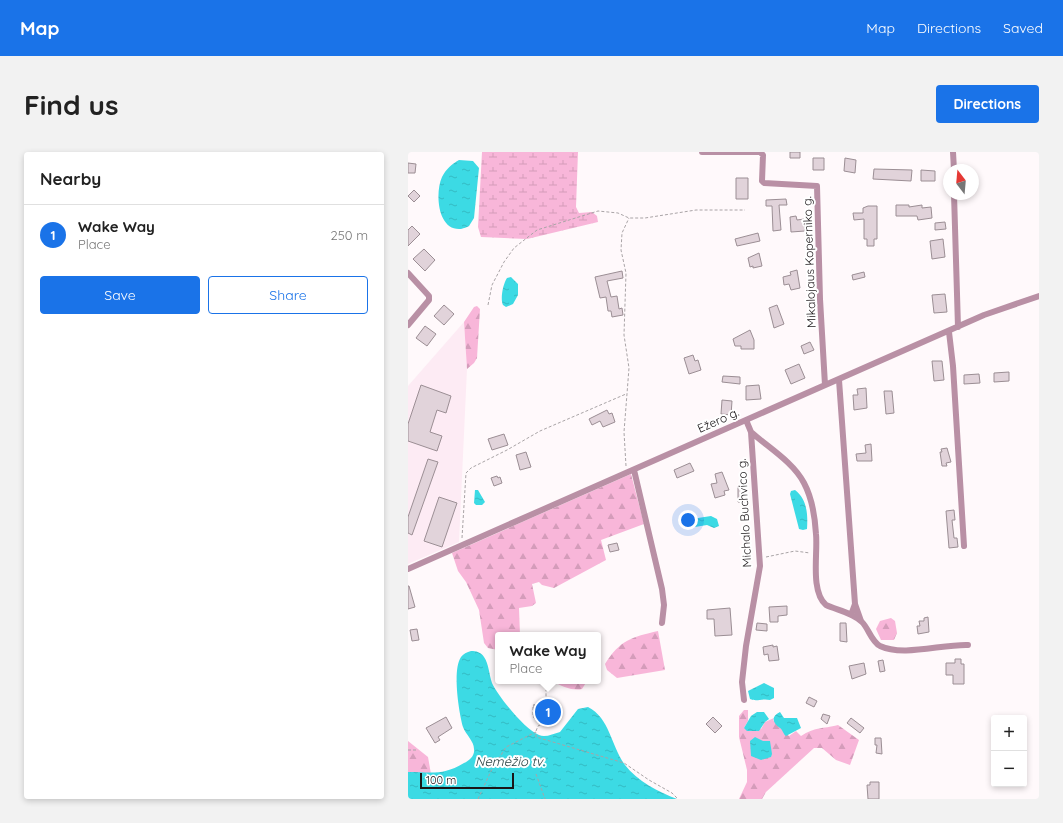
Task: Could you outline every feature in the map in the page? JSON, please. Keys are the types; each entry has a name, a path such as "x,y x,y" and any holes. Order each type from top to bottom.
{"street":[{"name":"Mikalojaus Koperniko g.","path":"702,152 762,153 762,181 764,183 817,186 820,299 825,386"},
{"path":"953,152 954,164"},
{"path":"954,200 958,328"},
{"path":"408,273 429,296 429,300 408,325"},
{"name":"Ežero g.","path":"408,569 958,328 984,315 1039,296"},
{"path":"948,332 953,366 964,546"},
{"path":"839,380 855,604 861,621 875,642 890,650 903,651 950,645 968,645"},
{"name":"Michalo Buchvico g.","path":"744,700 743,672 760,558 751,432 746,420"},
{"path":"751,432 792,467 804,483 814,514 816,572 822,602 861,621"},
{"path":"631,471 662,589 664,605 662,624"},
{"path":"851,615 855,604"}],"path":[{"path":"488,305 492,285 504,262 514,248 537,230 598,211 618,213 629,218 645,218 696,210 745,210"},
{"path":"629,218 622,233 621,250 626,273 624,335 629,368 624,432 625,462 631,471"},
{"path":"464,545 461,537 466,473 470,468 507,450 540,431 627,393"},
{"path":"760,558 795,551 816,555"},
{"path":"546,690 546,722 538,726 536,737 624,763 649,780 676,795 678,799"},
{"path":"533,715 533,704 546,704"},
{"path":"478,799 491,771 506,747 536,732"},
{"path":"408,750 416,750"},
{"path":"536,774 545,799"}],"shaded area":[{"path":"464,322 467,369 459,542 408,564 408,386"}],"green space":[{"path":"482,152 578,152 576,207 579,213 592,212 597,216 598,222 527,239 481,237 478,227"},
{"path":"477,306 480,309 477,358 467,369 464,322 474,307"},
{"path":"631,474 644,524 601,540 606,560 554,588 542,585 539,582 532,584 536,603 532,606 519,608 520,632 495,632 495,649 488,648 484,643 479,610 466,582 458,571 452,553"},
{"path":"891,618 895,621 897,633 894,640 881,640 876,629 880,621"},
{"path":"658,631 665,670 617,678 607,670 605,664 616,650 627,641 641,635"},
{"path":"558,684 585,684 582,689 563,687"},
{"path":"744,710 748,710 748,721 744,728 761,729 765,722 774,718 773,720 789,736 796,731 801,736 815,730 838,725 859,740 850,765 836,760 822,748 814,748 766,792 762,799 739,799 747,782 747,770 739,737 739,716"},
{"path":"408,741 428,757 431,774 408,772"}],"water":[{"path":"459,160 473,161 479,168 474,218 469,226 460,229 452,228 446,223 442,217 439,200 442,177 449,167"},
{"path":"511,277 518,284 518,295 513,304 506,307 502,302 502,292 507,278"},
{"path":"475,490 478,490 485,502 482,505 476,505 474,503"},
{"path":"795,490 802,498 806,507 807,529 799,529 790,494 791,491"},
{"path":"711,516 717,519 719,526 714,528 707,525 692,526 692,522 698,518"},
{"name":"Nemėžio tv.","path":"471,651 478,652 483,655 495,689 512,712 533,732 544,736 560,732 578,709 588,707 601,718 606,725 620,758 630,771 642,781 677,799 408,799 408,772 443,772 468,761 474,754 473,743 464,730 461,721 457,692 458,663 465,653"},
{"path":"764,683 774,688 774,698 770,700 750,699 748,691"},
{"path":"757,712 764,712 769,719 759,731 747,731 744,728 751,716"},
{"path":"780,712 784,718 797,718 801,728 786,736 774,722 775,716"},
{"path":"755,737 763,741 770,741 771,757 761,760 751,756 750,741"}],"building":[{"path":"790,152 800,152 800,158 790,158"},
{"path":"813,158 824,158 824,170 813,170"},
{"path":"845,158 856,160 855,173 844,171"},
{"path":"408,163 416,164 415,173 408,173"},
{"path":"874,169 912,170 911,181 873,179"},
{"path":"921,170 935,171 935,181 921,181"},
{"path":"736,178 748,178 748,199 736,199"},
{"path":"414,190 420,196 414,202 408,196"},
{"path":"786,199 787,205 779,205 781,230 773,231 772,206 766,206 766,200"},
{"path":"896,205 909,205 909,207 922,205 922,208 931,207 932,218 918,220 917,216 896,216"},
{"path":"868,206 877,206 877,239 874,239 874,246 867,246 867,239 864,239 864,219 854,220 853,213 863,213 863,208"},
{"path":"796,216 797,220 804,219 805,231 791,232 790,217"},
{"path":"945,222 946,229 935,230 935,223"},
{"path":"412,226 420,234 408,246 408,230"},
{"path":"758,233 760,241 737,246 735,239"},
{"path":"943,239 945,257 932,259 930,241"},
{"path":"424,249 435,260 425,271 413,259"},
{"path":"759,253 762,266 753,268 753,266 750,267 748,258"},
{"path":"797,270 800,288 791,290 789,284 784,285 783,277 791,275 790,272"},
{"path":"622,271 623,278 607,281 611,297 617,296 619,309 622,308 623,315 612,317 611,311 608,311 606,297 600,298 595,277"},
{"path":"864,272 865,277 853,280 852,275"},
{"path":"945,294 947,312 934,313 932,295"},
{"path":"444,305 454,314 444,325 434,316"},
{"path":"777,305 784,324 774,328 769,308"},
{"path":"425,326 436,334 427,346 416,338"},
{"path":"750,330 754,340 754,349 741,349 741,346 735,346 733,339"},
{"path":"810,342 814,350 804,354 801,346"},
{"path":"693,355 695,361 698,360 701,370 689,374 684,358"},
{"path":"932,361 942,361 944,380 934,381"},
{"path":"799,364 805,378 791,384 785,370"},
{"path":"1009,372 1009,381 994,382 994,373"},
{"path":"979,374 980,383 964,384 964,375"},
{"path":"723,376 740,377 740,384 722,382"},
{"path":"421,385 451,396 446,413 437,410 430,432 442,436 437,451 408,441 408,424"},
{"path":"759,385 761,399 746,400 746,386"},
{"path":"866,388 867,408 854,410 853,395 858,395 857,389"},
{"path":"884,391 892,391 894,413 886,414"},
{"path":"722,400 732,401 731,415 721,414"},
{"path":"607,410 609,414 612,413 615,422 603,427 600,421 592,425 589,419"},
{"path":"504,434 508,445 492,450 488,439"},
{"path":"871,444 872,461 857,461 856,454 866,453 865,445"},
{"path":"947,448 951,462 946,463 947,466 942,466 940,452 942,452 941,449"},
{"path":"526,452 531,467 520,470 516,455"},
{"path":"428,459 438,462 412,535 408,533 408,517"},
{"path":"690,463 694,471 677,478 674,470"},
{"path":"722,472 729,490 724,491 725,495 715,498 711,484 717,483 715,474"},
{"path":"497,476 498,478 500,477 502,483 494,486 491,478"},
{"path":"745,485 745,502 738,502 738,486"},
{"path":"439,497 457,503 442,547 424,541"},
{"path":"954,510 955,520 952,520 954,538 957,538 958,547 949,548 946,511"},
{"path":"617,543 619,550 610,552 608,545"},
{"path":"408,586 415,607 408,609"},
{"path":"787,606 787,615 778,616 778,622 770,622 769,607"},
{"path":"730,608 732,635 715,636 714,619 707,619 707,610"},
{"path":"928,617 929,632 918,634 917,626 920,626 919,621 924,621 924,618"},
{"path":"757,623 767,624 767,631 756,630"},
{"path":"840,623 846,623 847,642 840,641"},
{"path":"417,629 419,640 412,641 410,630"},
{"path":"773,645 773,647 777,646 779,660 769,661 768,654 764,655 763,647"},
{"path":"955,659 961,659 961,664 964,664 964,684 953,684 953,675 946,675 946,663 955,663"},
{"path":"883,660 885,671 880,672 878,661"},
{"path":"864,663 866,674 852,679 849,666"},
{"path":"809,697 817,701 814,707 806,703"},
{"path":"534,705 555,706 555,717 534,718"},
{"path":"823,714 830,716 827,724 821,719"},
{"path":"446,717 452,728 438,737 440,740 435,743 426,728"},
{"path":"713,717 722,726 715,733 706,724"},
{"path":"851,718 864,728 860,733 847,723"},
{"path":"875,738 881,738 882,754 876,753 877,745 875,745"},
{"path":"870,782 879,782 879,799 868,799 867,785 870,785"}],"place":[{"name":"Wake Way","path":"548,712"}]}
